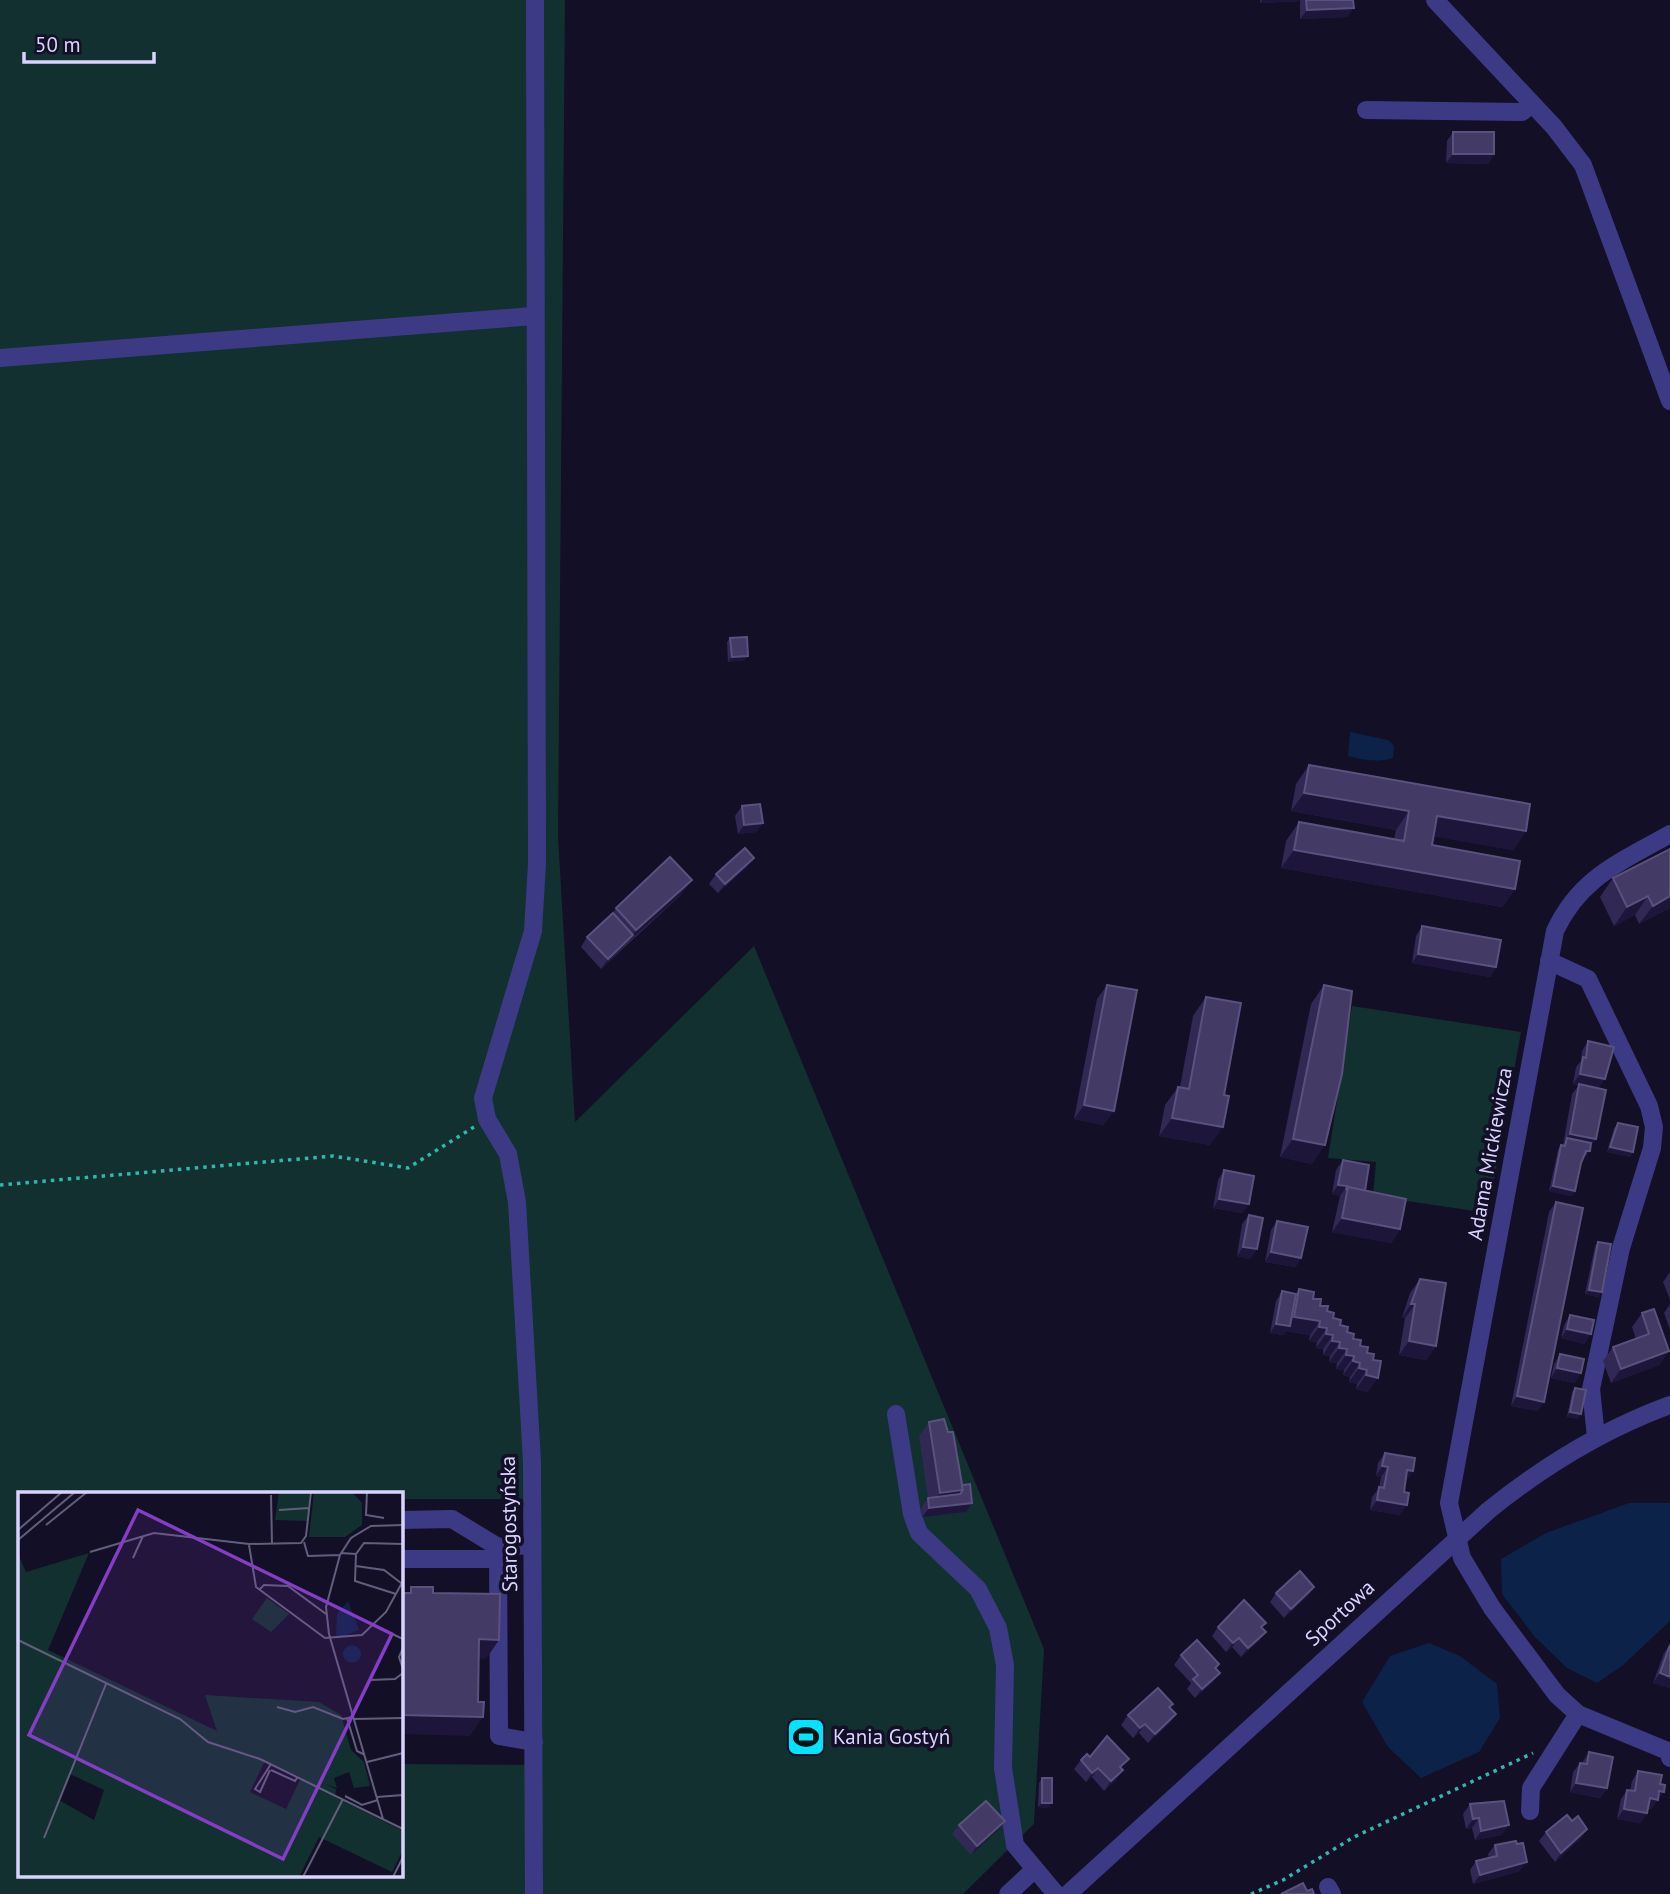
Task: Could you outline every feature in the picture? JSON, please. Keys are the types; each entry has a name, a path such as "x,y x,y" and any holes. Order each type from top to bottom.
{"street":[{"path":"487,1119 483,1098 533,931 537,864 535,0"},
{"path":"1435,0 1532,104 1583,164 1670,401"},
{"path":"1366,110 1522,112 1532,104"},
{"path":"0,358 534,316"},
{"name":"Adama Mickiewicza","path":"1578,1714 1557,1695 1532,1665 1492,1608 1462,1558 1449,1503 1555,931 1578,893 1597,875 1670,834"},
{"path":"1549,961 1577,971 1588,979 1649,1106 1654,1127 1652,1148 1621,1248 1591,1389 1595,1437"},
{"name":"Starogostyńska","path":"487,1119 508,1154 517,1202 532,1462 534,1894"},
{"name":"Sportowa","path":"1068,1894 1457,1538 1531,1476 1595,1437 1670,1405"},
{"path":"896,1413 912,1514 919,1533 978,1589 998,1628 1005,1665 1003,1768 1015,1845 1056,1894"},
{"path":"402,1520 452,1519 497,1553"},
{"path":"402,1559 497,1553 532,1545"},
{"path":"497,1553 499,1736 534,1742"},
{"path":"1530,1811 1531,1788 1578,1714 1670,1755"},
{"path":"1008,1894 1035,1869"}],"path":[{"path":"0,1185 333,1156 408,1168 487,1119"},
{"path":"1251,1894 1283,1880 1354,1837 1551,1744 1556,1748"}],"green space":[{"path":"0,0 565,0 558,837 575,1122 754,946 1044,1649 1034,1824 963,1894 0,1894"},
{"path":"1352,1006 1521,1032 1488,1213 1373,1196 1376,1162 1328,1158"}],"water":[{"path":"1350,732 1388,740 1394,746 1393,758 1376,761 1348,756"},
{"path":"1629,1503 1670,1503 1670,1621 1622,1666 1597,1683 1567,1668 1535,1637 1502,1594 1501,1559 1546,1533"},
{"path":"1429,1643 1460,1656 1497,1684 1500,1718 1479,1752 1421,1778 1388,1747 1362,1702 1390,1656"}],"building":[{"path":"1306,0 1353,0 1354,8 1307,10"},
{"path":"1453,132 1494,132 1494,154 1453,154"},
{"path":"747,637 748,656 732,657 730,638"},
{"path":"1309,765 1530,804 1526,831 1437,816 1432,845 1520,861 1515,889 1294,850 1299,822 1404,841 1409,811 1304,793"},
{"path":"760,804 763,823 744,825 742,806"},
{"path":"745,848 754,858 725,884 716,874"},
{"path":"1670,849 1670,896 1653,906 1648,896 1627,907 1613,878"},
{"path":"670,857 692,880 636,930 616,908"},
{"path":"613,913 633,935 608,959 587,937"},
{"path":"1422,926 1501,940 1496,967 1418,954"},
{"path":"1107,985 1137,990 1114,1111 1084,1105"},
{"path":"1324,985 1352,991 1342,1074 1325,1145 1293,1139"},
{"path":"1206,997 1241,1003 1224,1095 1229,1096 1223,1127 1172,1118 1178,1087 1189,1089"},
{"path":"1588,1041 1614,1047 1605,1079 1580,1074"},
{"path":"1579,1084 1606,1090 1596,1139 1570,1134"},
{"path":"1618,1123 1638,1127 1633,1152 1610,1147"},
{"path":"1567,1138 1591,1143 1590,1151 1586,1151 1581,1163 1575,1191 1553,1186 1561,1145 1565,1146"},
{"path":"1343,1160 1369,1165 1365,1191 1348,1187 1346,1190 1347,1186 1338,1185"},
{"path":"1224,1170 1254,1176 1249,1204 1219,1199"},
{"path":"1348,1187 1406,1199 1400,1229 1342,1218"},
{"path":"1556,1202 1583,1208 1544,1402 1517,1396"},
{"path":"1249,1215 1263,1218 1257,1249 1243,1247"},
{"path":"1277,1221 1308,1227 1301,1258 1271,1252"},
{"path":"1598,1242 1611,1244 1602,1292 1589,1290"},
{"path":"1420,1279 1446,1283 1436,1346 1409,1341 1415,1304 1411,1304"},
{"path":"1299,1289 1314,1292 1313,1299 1321,1299 1320,1306 1328,1306 1327,1311 1334,1313 1333,1318 1341,1320 1340,1325 1348,1327 1347,1332 1354,1334 1353,1339 1361,1340 1360,1346 1368,1347 1367,1353 1374,1354 1373,1360 1381,1361 1378,1378 1366,1375 1367,1370 1359,1368 1360,1363 1353,1361 1354,1356 1346,1355 1347,1349 1339,1348 1340,1342 1332,1341 1333,1335 1326,1334 1327,1328 1319,1327 1320,1321 1294,1317"},
{"path":"1282,1291 1296,1294 1290,1326 1276,1324"},
{"path":"1654,1309 1669,1351 1621,1369 1613,1347 1649,1334 1642,1313"},
{"path":"1570,1315 1594,1320 1591,1334 1567,1329"},
{"path":"1560,1354 1584,1359 1581,1373 1557,1368"},
{"path":"1575,1388 1586,1390 1581,1414 1570,1412"},
{"path":"944,1419 948,1432 953,1432 963,1490 940,1493 929,1422"},
{"path":"1385,1453 1415,1458 1413,1471 1407,1470 1404,1492 1409,1493 1407,1505 1377,1500 1379,1487 1384,1488 1388,1467 1382,1466"},
{"path":"970,1484 972,1503 929,1508 928,1498 960,1494 962,1485"},
{"path":"1300,1571 1314,1587 1291,1609 1276,1593"},
{"path":"411,1587 433,1587 433,1593 500,1594 499,1640 479,1639 478,1702 484,1702 483,1717 402,1715 402,1593 411,1593"},
{"path":"1244,1600 1266,1623 1261,1627 1266,1632 1248,1648 1239,1638 1233,1643 1218,1627"},
{"path":"1197,1640 1219,1664 1215,1668 1220,1673 1202,1689 1193,1679 1198,1675 1181,1655"},
{"path":"1670,1645 1670,1677 1660,1673"},
{"path":"1158,1688 1173,1704 1169,1707 1176,1714 1155,1734 1145,1724 1140,1728 1128,1715"},
{"path":"1107,1736 1129,1759 1120,1767 1123,1770 1111,1781 1098,1768 1092,1773 1081,1760 1087,1754 1090,1757"},
{"path":"1589,1752 1613,1757 1607,1788 1576,1783 1580,1763 1587,1764"},
{"path":"1638,1771 1662,1775 1660,1784 1665,1785 1664,1792 1659,1791 1658,1800 1650,1798 1647,1813 1624,1809 1627,1790 1635,1791"},
{"path":"1042,1778 1052,1778 1052,1803 1042,1803"},
{"path":"986,1801 1005,1821 977,1846 959,1825"},
{"path":"1504,1801 1509,1825 1481,1831 1479,1818 1473,1819 1470,1804"},
{"path":"1567,1815 1572,1821 1578,1816 1587,1829 1561,1853 1546,1832"},
{"path":"1516,1841 1517,1844 1523,1843 1527,1862 1480,1875 1476,1861 1497,1856 1495,1845"},
{"path":"1303,1883 1307,1891 1312,1889 1314,1894 1281,1894"}],"place":[{"name":"Kania Gostyń","path":"806,1737"}]}
